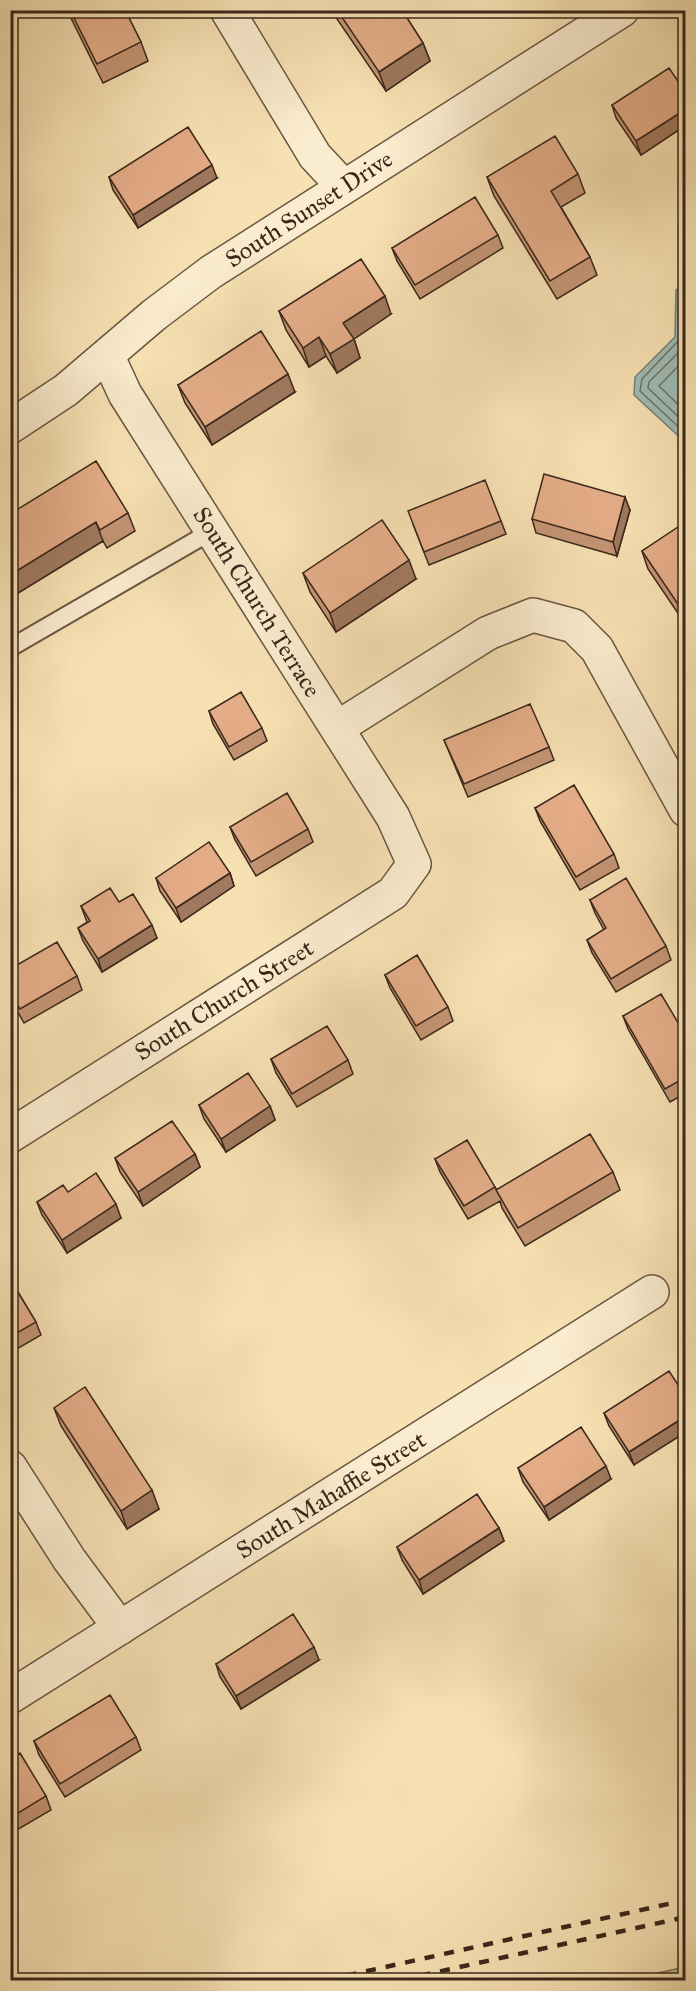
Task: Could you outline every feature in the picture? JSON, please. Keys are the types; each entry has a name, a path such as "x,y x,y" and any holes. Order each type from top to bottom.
{"street":[{"path":"227,10 315,156 343,186"},
{"name":"South Sunset Drive","path":"10,428 66,390 211,272 622,10"},
{"name":"South Church Terrace","path":"107,355 125,394 338,728 393,817 407,849"},
{"path":"338,728 488,633 533,615 574,626 597,649 686,810"},
{"name":"South Church Street","path":"10,1136 393,893 414,864 407,849"},
{"name":"South Mahaffie Street","path":"10,1697 652,1292"},
{"path":"10,1467 69,1559 120,1628"}],"lane":[{"path":"10,648 212,531"}],"green space":[{"path":"685,1967 685,1980 627,1980"}],"water":[{"path":"685,282 685,442 634,395 635,377 675,337 676,290"}],"building":[{"path":"70,10 125,10 141,42 97,64"},
{"path":"337,10 402,10 423,43 379,72"},
{"path":"669,68 686,93 686,109 636,141 612,105"},
{"path":"188,127 212,165 133,215 109,177"},
{"path":"555,136 578,174 551,191 590,257 550,281 487,177"},
{"path":"475,197 498,235 415,285 392,248"},
{"path":"361,259 385,296 343,323 354,339 330,354 319,337 303,348 279,311"},
{"path":"261,331 288,374 205,427 178,385"},
{"path":"96,461 128,513 100,530 96,522 10,575 10,514"},
{"path":"544,474 625,497 613,542 532,519"},
{"path":"485,480 501,521 424,552 408,511"},
{"path":"382,520 409,560 330,613 303,573"},
{"path":"684,523 686,526 686,616 642,551"},
{"path":"241,692 262,728 229,747 209,711"},
{"path":"530,704 549,747 464,784 444,740"},
{"path":"574,785 614,854 576,877 535,808"},
{"path":"287,793 308,829 251,862 230,827"},
{"path":"209,842 230,873 176,908 156,878"},
{"path":"626,878 666,946 611,979 587,940 606,928 590,900"},
{"path":"110,888 119,902 133,894 152,925 98,959 78,928 90,921 81,906"},
{"path":"57,942 77,976 20,1009 10,993 10,969"},
{"path":"417,955 448,1007 416,1026 385,975"},
{"path":"661,994 686,1036 686,1077 665,1089 623,1016"},
{"path":"327,1026 348,1060 292,1094 271,1059"},
{"path":"248,1073 270,1106 221,1139 199,1105"},
{"path":"172,1121 195,1154 138,1192 115,1158"},
{"path":"590,1134 613,1172 518,1228 496,1190"},
{"path":"467,1140 495,1187 464,1206 435,1159"},
{"path":"96,1173 116,1204 62,1240 37,1202 63,1185 68,1192"},
{"path":"10,1279 36,1322 10,1337"},
{"path":"669,1371 686,1397 686,1416 629,1452 604,1413"},
{"path":"85,1387 152,1490 121,1511 54,1408"},
{"path":"581,1427 606,1466 544,1507 518,1468"},
{"path":"477,1494 499,1528 419,1580 397,1547"},
{"path":"293,1614 314,1647 236,1696 216,1664"},
{"path":"110,1695 136,1737 60,1784 34,1741"},
{"path":"20,1753 46,1796 10,1818 10,1759"}],"railway":[{"path":"327,1980 686,1900"},
{"path":"401,1980 686,1917"}]}
